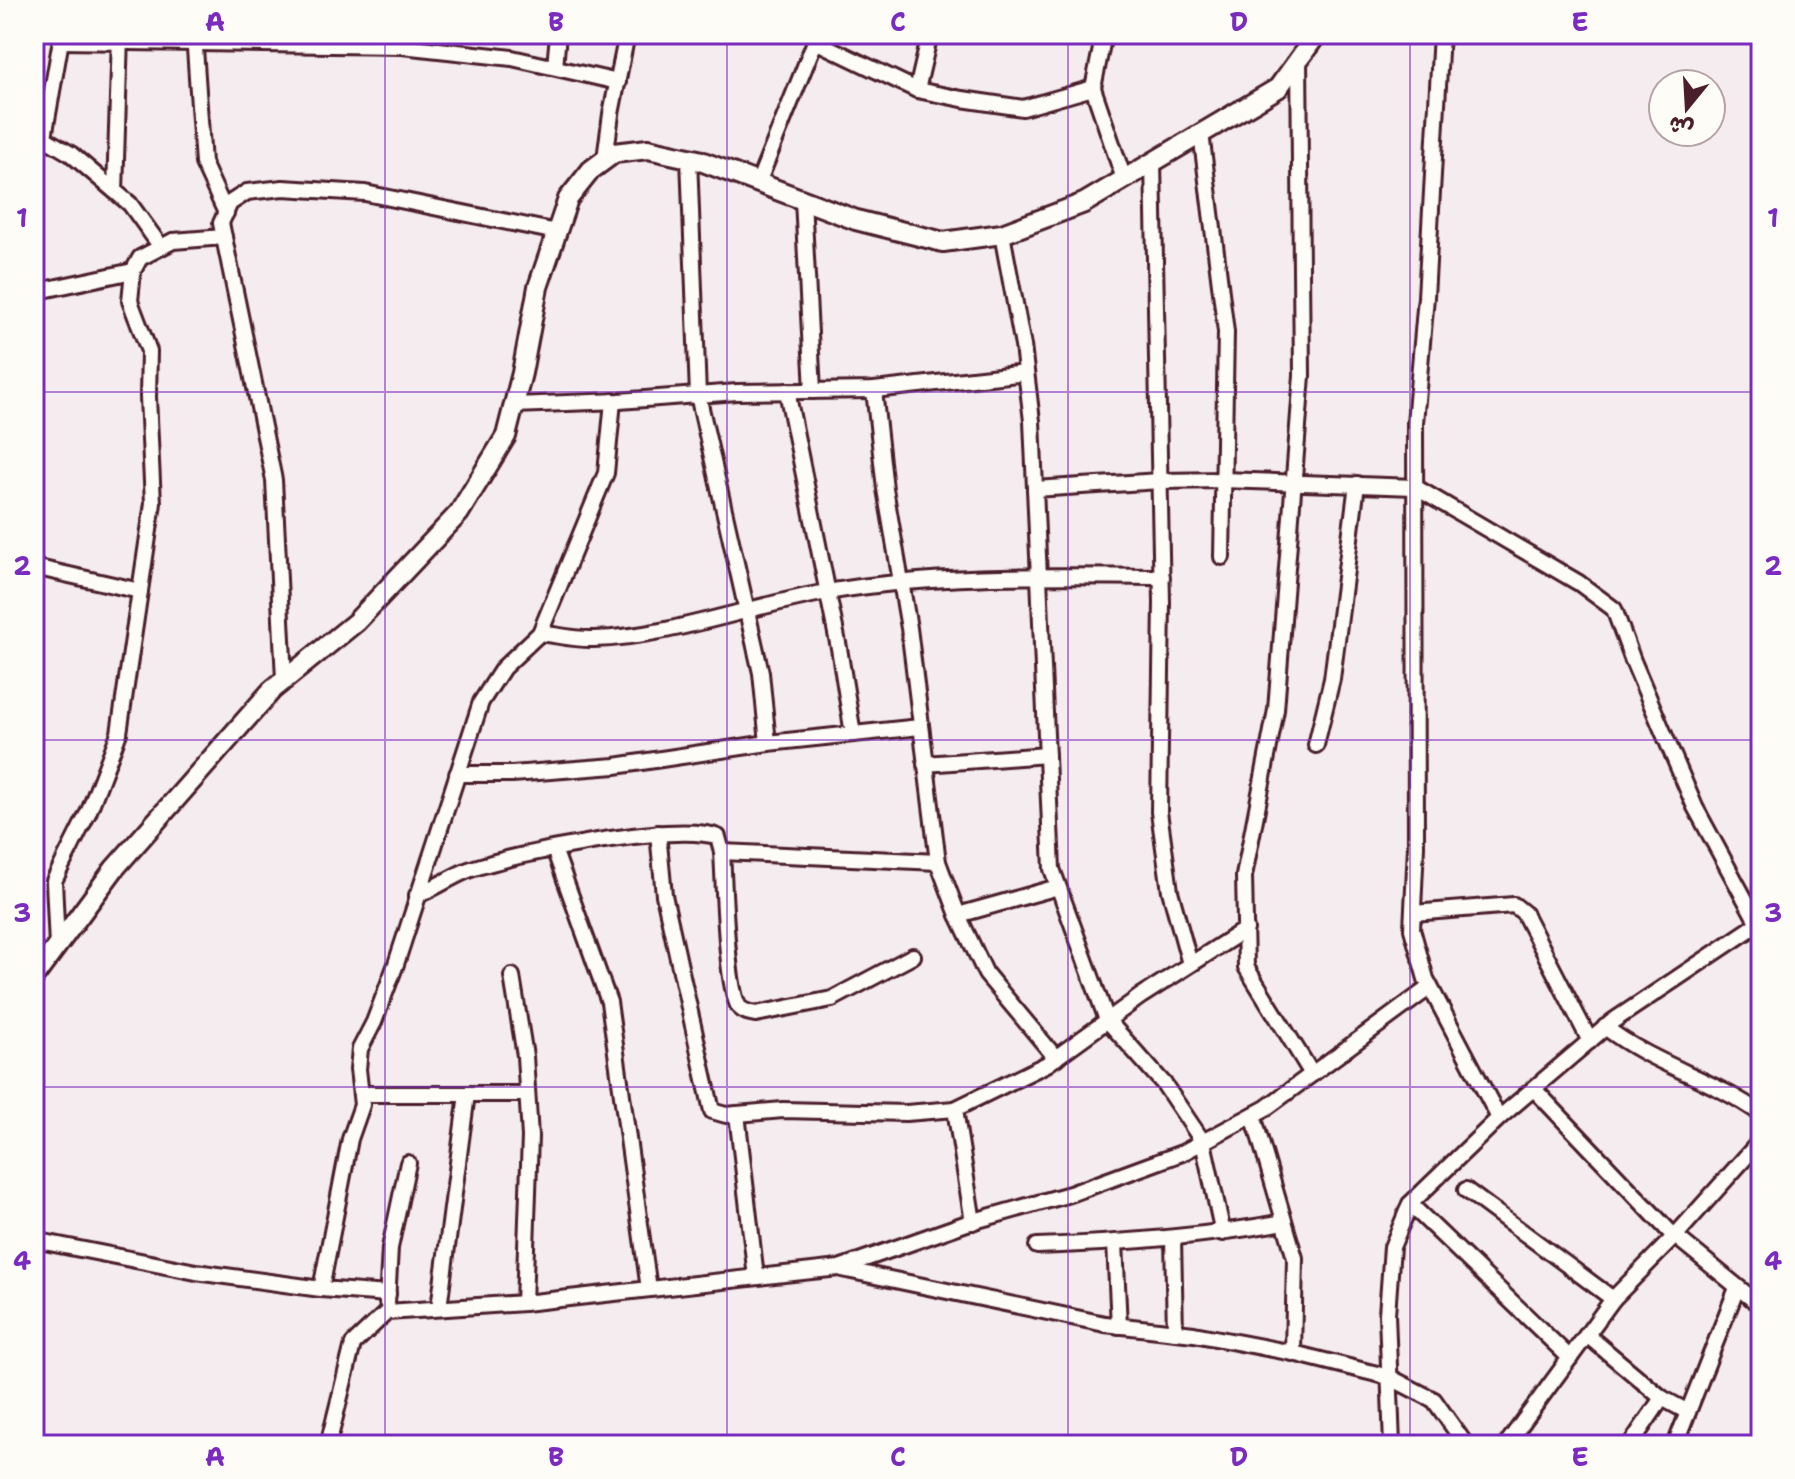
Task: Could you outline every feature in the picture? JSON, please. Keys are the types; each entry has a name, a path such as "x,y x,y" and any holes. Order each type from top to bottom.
{"street":[{"path":"555,67 558,34"},
{"path":"605,159 627,34"},
{"path":"917,90 930,34"},
{"path":"1104,34 1093,88 1124,179"},
{"path":"34,977 114,869 272,690 356,622 459,513 506,436 538,287 568,199 591,170 605,159 614,153 648,149 689,158 856,220 943,242 1002,234 1084,203 1278,88 1317,34"},
{"path":"1441,34 1426,297 1415,423 1416,846 1412,929 1430,987 1499,1118"},
{"path":"161,247 130,204 71,154 39,134 61,38 387,40 512,58 618,82"},
{"path":"115,191 120,38"},
{"path":"758,183 816,38 917,90 1023,108 1093,88"},
{"path":"194,39 203,163 226,213"},
{"path":"1299,58 1302,375 1276,710 1244,876 1246,967 1312,1074"},
{"path":"1201,133 1226,332 1222,557"},
{"path":"689,158 698,395 761,673 768,743"},
{"path":"1153,162 1162,577 1159,812 1170,891 1190,964"},
{"path":"284,679 274,480 221,223 230,203 247,192 283,188 365,193 557,232"},
{"path":"803,200 813,391"},
{"path":"1002,234 1032,421 1052,869 1107,1020 1164,1084 1203,1142 1223,1233"},
{"path":"57,946 54,881 89,811 119,733 153,503 149,351 130,301 133,271 140,258 173,241 224,237"},
{"path":"34,292 133,271"},
{"path":"514,405 787,391 874,390 1026,373"},
{"path":"874,390 885,489 901,584 938,862 958,915 986,974 1056,1058"},
{"path":"787,391 853,734"},
{"path":"321,1289 350,1139 362,1105 358,1069 360,1049 390,979 481,702 503,668 540,633 606,473 613,401"},
{"path":"1035,489 1223,480 1415,487 1579,583 1614,609 1695,807 1760,927 1605,1027 1499,1118 1410,1204 1392,1247 1387,1314 1392,1445"},
{"path":"1316,745 1332,679 1357,484"},
{"path":"34,567 140,591"},
{"path":"540,633 593,639 662,630 828,592 901,584 1039,576 1162,577"},
{"path":"457,774 512,774 615,766 768,743 920,727"},
{"path":"925,764 1047,755"},
{"path":"658,833 664,895 712,1111 726,1115 783,1110 906,1113 955,1109 1056,1058 1107,1020 1246,929"},
{"path":"417,895 438,888 464,872 521,855 658,833 708,833 718,837 722,852 731,984 739,1006 745,1012 756,1014 832,999 913,956"},
{"path":"554,849 609,1002 649,1289"},
{"path":"722,852 938,862"},
{"path":"958,915 1058,887"},
{"path":"1413,913 1514,905 1524,913 1590,1041"},
{"path":"512,976 525,1056 530,1137 524,1303"},
{"path":"328,1445 353,1344 387,1312 524,1303 839,1268 973,1222 1070,1194 1182,1153 1253,1115 1430,987"},
{"path":"1605,1027 1620,1039 1703,1080 1761,1114"},
{"path":"1534,1089 1675,1236 1761,1306"},
{"path":"362,1094 527,1094"},
{"path":"439,1308 467,1094"},
{"path":"955,1109 973,1222"},
{"path":"737,1114 756,1277"},
{"path":"1253,1115 1295,1258 1293,1353"},
{"path":"1506,1445 1613,1299 1675,1236 1761,1140"},
{"path":"387,1312 390,1248 408,1163"},
{"path":"1466,1190 1613,1299"},
{"path":"1410,1204 1570,1358"},
{"path":"1037,1246 1173,1238 1284,1222"},
{"path":"1173,1238 1175,1332"},
{"path":"34,1240 196,1272 321,1289 388,1294"},
{"path":"1115,1243 1119,1326"},
{"path":"839,1268 1119,1326 1175,1332 1293,1353 1389,1377 1434,1400 1466,1445"},
{"path":"1675,1445 1737,1288"},
{"path":"1587,1335 1662,1398 1688,1412"},
{"path":"1630,1445 1662,1398"}]}
